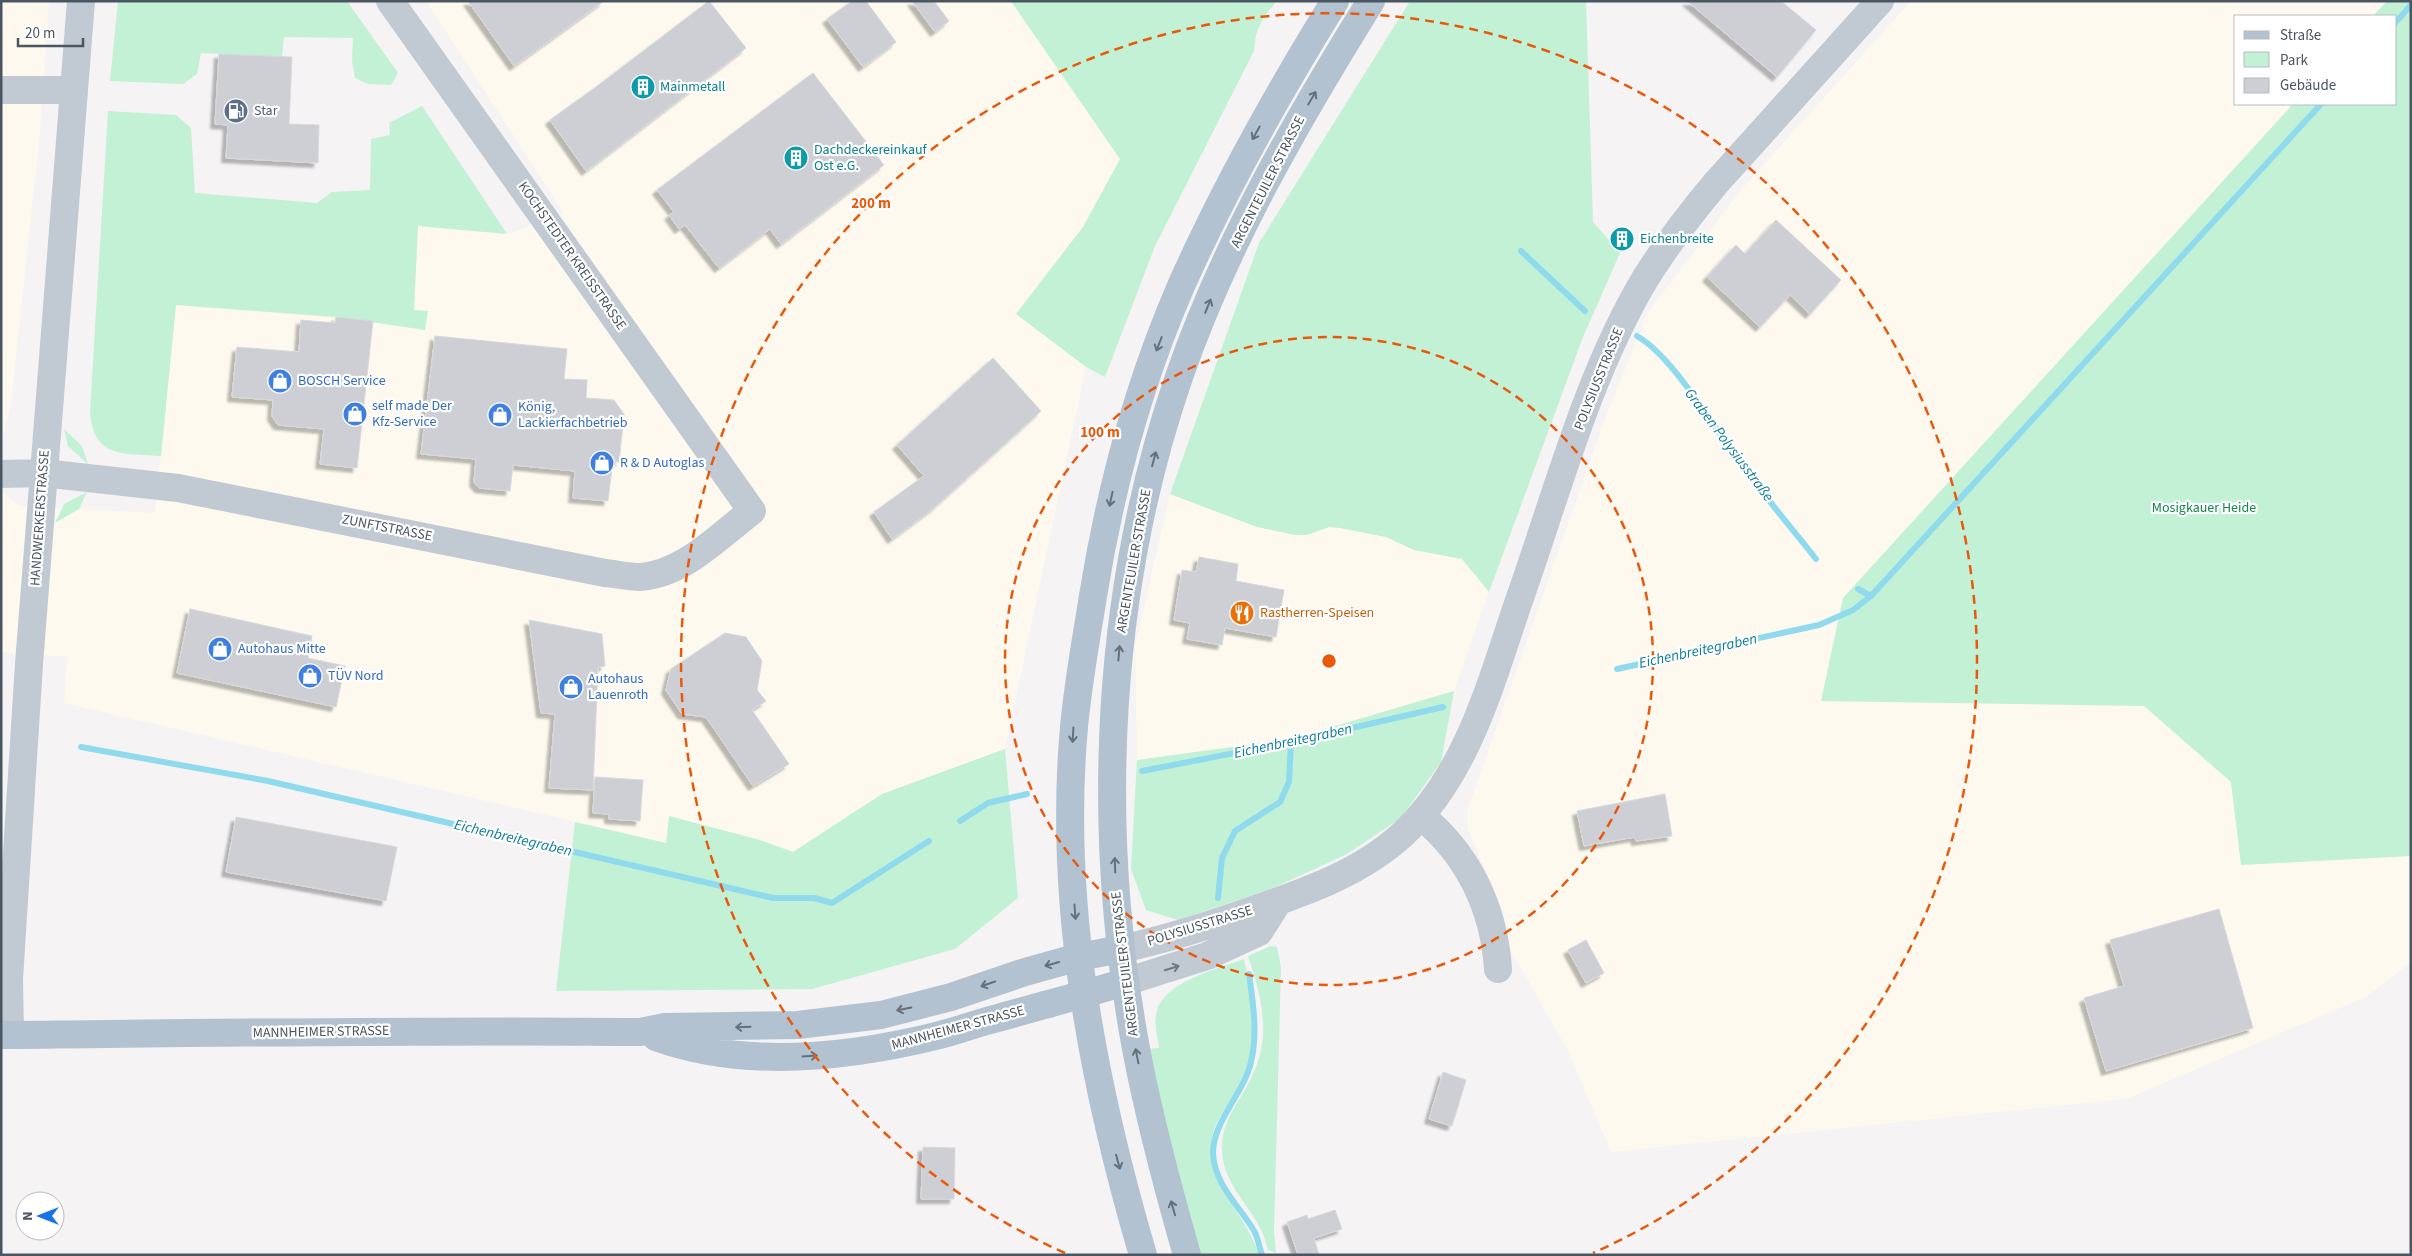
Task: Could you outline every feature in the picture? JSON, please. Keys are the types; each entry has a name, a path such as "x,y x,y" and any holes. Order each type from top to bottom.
{"main road":[{"path":"1143,1255 1106,1115 1092,1052 1079,957 1072,868 1071,802 1074,730 1097,572 1116,474 1138,404 1180,287 1255,136 1335,1"},
{"name":"ARGENTEUILER STRASSE","path":"1187,1255 1161,1166 1135,1047 1121,949 1116,890 1113,795 1117,676 1124,600 1134,542 1154,457 1180,375 1221,274 1296,125 1371,1"},
{"name":"MANNHEIMER STRASSE","path":"5,1035 246,1034 391,1030 640,1032 665,1027 798,1025 881,1014 951,997 1079,957 1121,949"},
{"name":"MANNHEIMER STRASSE","path":"640,1032 717,1052 762,1056 831,1054 894,1045 937,1036 1125,982"}],"street":[{"name":"HANDWERKERSTRASSE","path":"5,1035 44,474 61,283 81,1"},
{"name":"KOCHSTEDTER KREISSTRASSE","path":"390,1 752,511"},
{"name":"POLYSIUSSTRASSE","path":"1121,949 1177,935 1278,902 1348,873 1378,855 1421,816 1459,761 1487,691 1590,395 1607,352 1645,280 1691,213 1716,183 1880,1"},
{"path":"1,90 74,90"},
{"name":"ZUNFTSTRASSE","path":"1,474 44,474 178,488 605,573 639,577 666,572 688,560 752,511"},
{"path":"1421,816 1450,843 1468,868 1481,894 1493,937 1498,968"},
{"name":"POLYSIUSSTRASSE","path":"1125,982 1207,956 1259,932 1278,902"}],"shaded area":[{"path":"1,1 49,1 40,133 11,404 1,443"},
{"path":"426,1 1010,1 1120,159 1083,227 1016,313 1086,367 1005,749 882,794 793,852 760,840 669,816 667,843 64,703 67,657 1,652 1,490 19,506 155,513 176,305 373,321 414,310 418,226 507,234 564,213"},
{"path":"1911,1 2387,1 2374,15 2234,15 2234,105 2292,105 1843,598 1821,701 2144,706 2231,782 2242,865 2411,856 2411,962 2366,997 2126,1099 1611,1152 1567,1049 1510,949 1502,909 1468,829 1467,811 1603,424 1648,312 1740,191"},
{"path":"1170,494 1257,527 1296,535 1307,535 1329,527 1340,528 1386,537 1414,550 1462,559 1489,592 1454,691 1291,739 1137,760 1135,646"}],"green space":[{"path":"118,1 347,1 398,73 391,85 368,84 355,78 352,61 353,38 284,37 282,57 201,53 197,74 183,84 110,81"},
{"path":"1011,1 1277,1 1260,24 1254,51 1155,246 1105,377 1086,367 1016,314 1083,227 1120,159"},
{"path":"1410,1 1586,1 1593,222 1620,253 1583,337 1489,592 1462,559 1414,550 1386,537 1340,528 1329,527 1307,535 1296,535 1257,527 1170,494 1259,243"},
{"name":"Mosigkauer Heide","path":"2387,1 2411,1 2411,856 2241,865 2231,782 2144,706 1821,701 1843,598 2292,105 2397,105 2397,15 2374,15"},
{"path":"422,106 507,234 418,226 414,310 428,311 425,330 336,317 176,305 161,456 123,453 104,446 97,438 90,412 108,111 176,115 191,128 195,193 317,203 332,192 370,190 371,139 390,135 389,123"},
{"path":"64,429 82,446 88,464 68,446"},
{"path":"87,492 79,509 55,523 64,504"},
{"path":"1454,691 1441,762 1401,818 1347,854 1271,889 1178,920 1146,910 1131,869 1137,760 1291,739"},
{"path":"1005,749 1018,898 955,949 812,989 556,991 575,822 666,843 669,816 760,840 793,852 882,794"},
{"path":"1271,946 1277,947 1281,967 1274,1231 1276,1253 1268,1250 1256,1221 1230,1180 1225,1169 1222,1143 1227,1121 1254,1071 1263,1038 1262,1007 1248,956"},
{"path":"1244,959 1255,1006 1256,1031 1254,1043 1242,1078 1216,1125 1212,1142 1221,1184 1248,1230 1259,1255 1200,1255 1175,1167 1148,1049 1159,1048 1156,1016 1160,1004 1167,995 1191,979"}],"building":[{"path":"468,1 604,1 514,66"},
{"name":"Mainmetall","path":"709,1 746,48 586,171 550,120"},
{"path":"852,1 866,1 896,42 863,67 827,19"},
{"path":"912,1 934,1 949,21 935,32"},
{"path":"1687,1 1781,1 1816,30 1777,77"},
{"path":"219,54 292,57 289,124 319,125 318,163 226,158 228,125 215,124"},
{"name":"Dachdeckereinkauf Ost e.G.","path":"813,73 884,165 781,244 770,229 719,268 685,225 679,229 669,215 674,212 657,190"},
{"path":"1776,220 1841,280 1810,314 1790,295 1760,327 1707,277 1736,245 1745,254"},
{"path":"336,317 373,321 357,468 320,464 324,429 278,425 272,416 273,400 232,397 237,347 299,352 301,320 335,323"},
{"path":"435,336 567,349 564,379 587,380 586,398 614,400 624,414 619,462 613,460 608,501 573,498 575,471 513,465 510,491 479,488 474,482 476,459 421,454"},
{"path":"993,358 1041,411 935,507 892,539 874,512 924,476 897,445"},
{"path":"1199,557 1238,564 1236,581 1284,590 1276,637 1225,628 1222,645 1187,639 1190,623 1174,620 1182,570 1196,572"},
{"path":"190,609 312,636 308,658 345,666 336,707 177,673"},
{"path":"529,620 602,634 605,666 598,667 593,790 549,788 555,714 541,713"},
{"path":"725,633 746,637 762,661 757,690 766,701 752,710 789,764 753,786 706,717 682,714 666,690 671,669"},
{"path":"595,777 643,780 640,821 609,819 609,814 593,813"},
{"path":"1665,794 1672,836 1636,841 1635,837 1584,846 1577,811"},
{"path":"236,817 397,847 386,901 226,872"},
{"path":"2219,909 2253,1028 2106,1071 2084,998 2124,986 2110,940"},
{"path":"1586,940 1604,973 1586,983 1568,950"},
{"path":"1443,1072 1466,1080 1452,1126 1429,1119"},
{"path":"923,1147 955,1148 954,1199 921,1199"},
{"path":"1335,1210 1342,1229 1314,1238 1319,1255 1298,1255 1287,1222 1307,1215 1308,1219"}],"waterway":[{"path":"2397,21 2411,5"},
{"path":"1617,669 1819,625 1853,610 1871,596 2320,105"},
{"name":"Graben Polysiusstraße","path":"1521,251 1585,311"},
{"name":"Graben Polysiusstraße","path":"1637,336 1651,346 1677,374 1765,496 1816,559"},
{"name":"Graben Polysiusstraße","path":"1858,589 1871,596"},
{"name":"Eichenbreitegraben","path":"1142,771 1291,742 1443,707"},
{"path":"1218,898 1222,858 1235,831 1280,802 1289,782 1291,742"},
{"name":"Eichenbreitegraben","path":"81,747 268,781 773,898 814,898 832,903 929,841"},
{"name":"Eichenbreitegraben","path":"960,821 988,803 1027,794"},
{"path":"1249,974 1254,1029 1251,1062 1242,1085 1223,1118 1214,1141 1213,1153 1214,1164 1222,1184 1255,1232 1262,1255"}],"place":[{"name":"Mainmetall","path":"643,87"},
{"name":"Star","path":"236,111"},
{"name":"Dachdeckereinkauf Ost e.G.","path":"796,158"},
{"name":"Eichenbreite","path":"1622,239"},
{"name":"BOSCH Service","path":"280,381"},
{"name":"self made Der Kfz-Service","path":"355,414"},
{"name":"König, Lackierfachbetrieb","path":"500,415"},
{"name":"R & D Autoglas","path":"602,463"},
{"name":"Rastherren-Speisen","path":"1242,613"},
{"name":"Autohaus Mitte","path":"220,649"},
{"name":"TÜV Nord","path":"310,676"},
{"name":"Autohaus Lauenroth","path":"571,687"}]}
